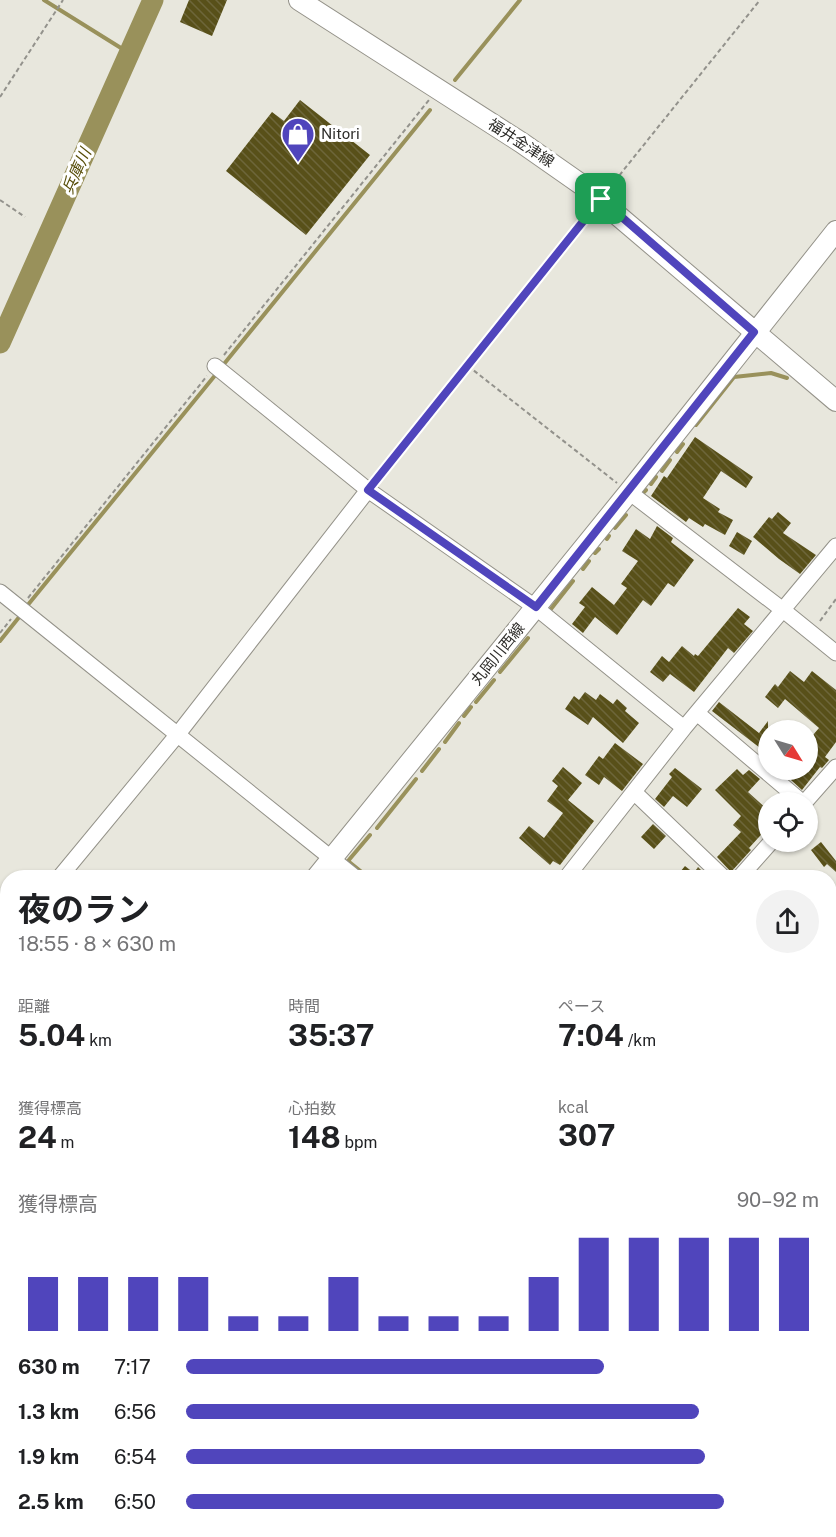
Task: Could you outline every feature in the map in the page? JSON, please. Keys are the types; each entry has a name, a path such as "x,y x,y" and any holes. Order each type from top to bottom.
{"main road":[{"name":"福井金津線","path":"299,0 522,143 601,199 836,401"},
{"name":"丸岡川西線","path":"322,870 629,492 836,231"}],"street":[{"path":"215,366 368,490 536,607 684,728"},
{"path":"66,870 178,734 368,490"},
{"path":"629,492 836,653"},
{"path":"572,870 684,728 836,546"},
{"path":"0,592 346,870"},
{"path":"697,713 791,792"},
{"path":"815,792 833,776"},
{"path":"634,792 716,870"},
{"path":"746,870 762,852"}],"path":[{"path":"0,97 63,0"},
{"path":"368,490 760,0"},
{"path":"0,200 25,217"},
{"path":"468,366 629,492"},
{"path":"811,633 836,599"}],"building":[{"path":"189,0 227,0 212,36 180,22"},
{"name":"Nitori","path":"300,100 370,155 306,235 226,171 272,112 284,121"},
{"path":"695,437 753,477 746,488 721,471 703,498 720,509 718,512 733,520 725,535 705,524 703,527 689,518 686,522 651,496 664,476 667,478"},
{"path":"778,512 791,523 783,533 816,555 800,574 753,537 769,517 772,519"},
{"path":"657,526 673,538 671,542 694,560 674,587 668,583 651,606 643,600 617,635 595,617 583,633 572,624 585,607 579,603 592,587 614,605 627,588 621,584 638,561 622,551 636,529 650,539"},
{"path":"737,532 752,541 744,555 729,546"},
{"path":"738,608 750,617 744,624 753,631 734,653 728,648 694,692 670,674 663,682 650,672 662,656 669,662 682,646 694,656 695,654 698,656"},
{"path":"790,671 804,682 812,671 836,690 836,742 825,757 829,760 822,768 818,770 818,720 810,720 785,699 778,708 765,697 775,684 778,687"},
{"path":"585,692 596,700 600,694 613,704 617,699 627,708 625,711 639,723 623,743 593,717 588,725 565,709 574,696 579,700"},
{"path":"719,702 758,732 758,746 712,711"},
{"path":"615,743 643,764 622,791 604,777 599,785 585,775 599,756 603,759"},
{"path":"563,767 582,783 568,800 594,821 560,865 553,861 550,865 519,838 529,826 544,838 563,813 547,801 558,786 552,781"},
{"path":"675,768 702,789 687,807 673,796 664,807 655,799 672,777 669,774"},
{"path":"737,769 743,775 749,770 759,780 748,792 758,801 758,838 749,848 751,850 733,870 729,870 717,857 741,832 733,825 741,816 715,790"},
{"path":"791,780 810,780 802,790"},
{"path":"653,824 666,836 654,849 641,837"},
{"path":"821,842 836,861 836,870 827,864 824,867 813,852 818,852 818,844"}],"waterway":[{"path":"44,0 129,53"},
{"name":"兵庫川","path":"0,343 153,0"},
{"path":"455,80 520,0"},
{"path":"224,364 430,110"},
{"path":"27,606 217,373"},
{"path":"696,425 734,377 771,373 787,378"},
{"path":"677,452 683,444"},
{"path":"662,471 670,460"},
{"path":"651,484 656,477"},
{"path":"643,493 646,490"},
{"path":"615,528 626,515"},
{"path":"595,553 599,549"},
{"path":"583,569 589,561"},
{"path":"547,614 573,581"},
{"path":"0,641 20,616"},
{"path":"500,672 528,638"},
{"path":"476,702 494,680"},
{"path":"464,716 471,707"},
{"path":"445,742 459,723"},
{"path":"422,771 439,749"},
{"path":"377,828 416,779"},
{"path":"359,870 348,861 370,835"}],"place":[{"name":"Nitori","path":"298,163"}],"route":[{"path":"601,199 754,332 536,607 368,490 601,199"}]}
